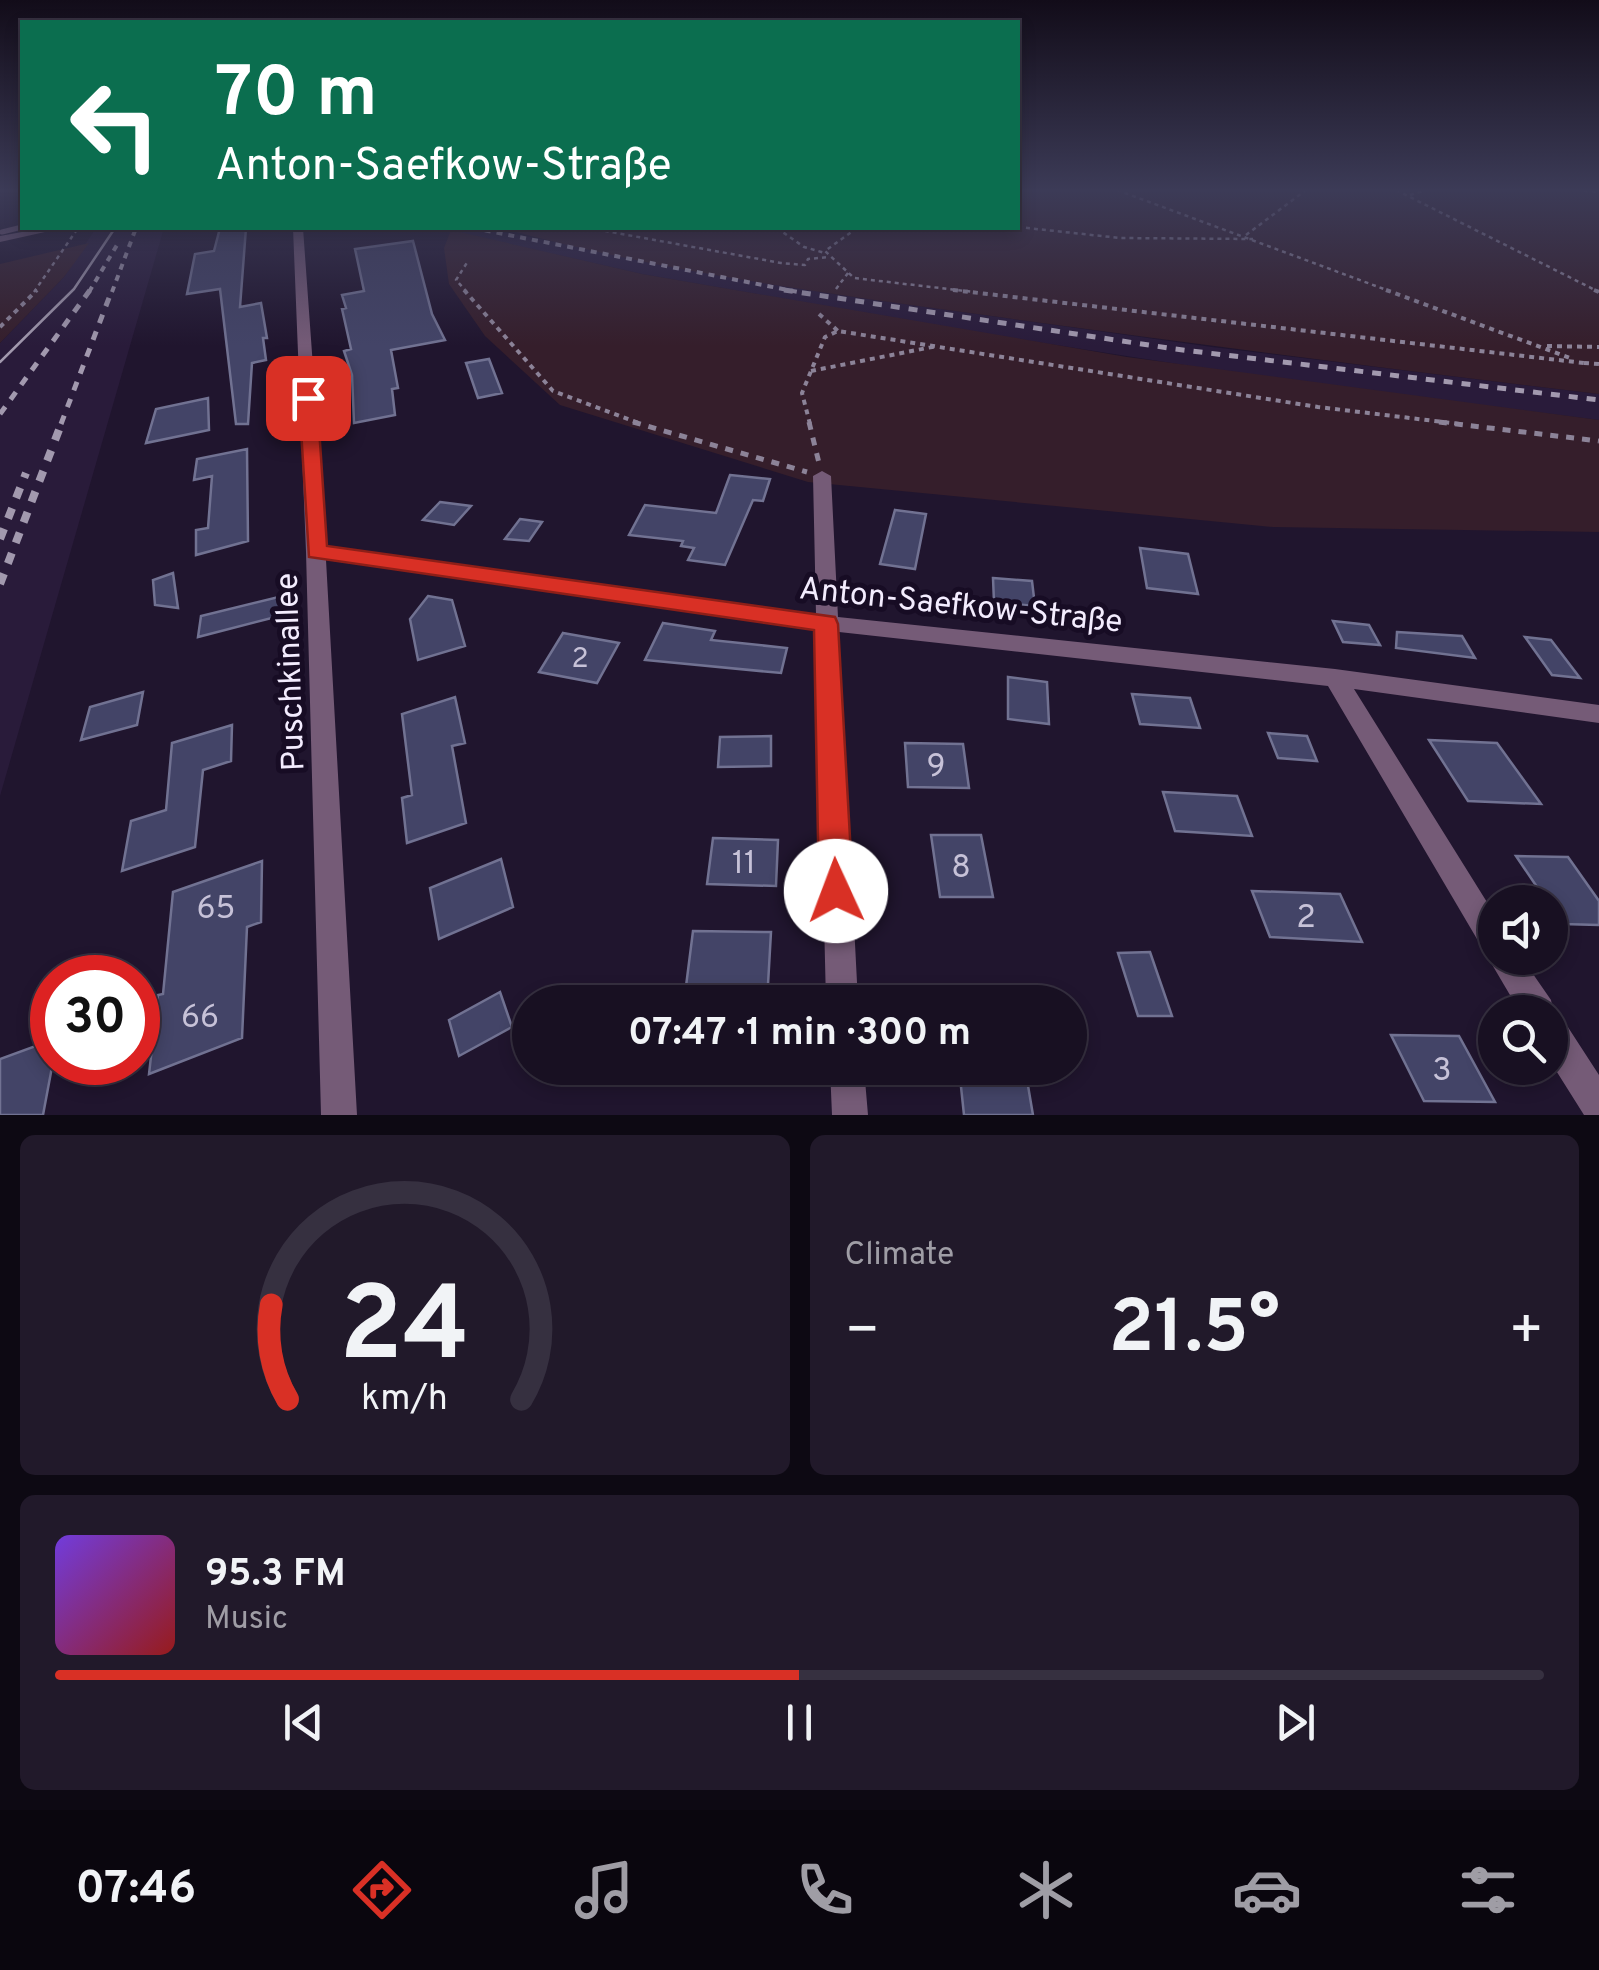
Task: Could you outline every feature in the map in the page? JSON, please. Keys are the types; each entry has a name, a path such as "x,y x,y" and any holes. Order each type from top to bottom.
{"street":[{"name":"Puschkinallee","path":"299,242 339,1115"},
{"path":"822,476 841,985"},
{"name":"Anton-Saefkow-Straße","path":"316,552 826,624 1335,678 1599,714"},
{"path":"1335,678 1478,915"},
{"path":"1568,1058 1599,1107"},
{"path":"847,1085 850,1115"}],"path":[{"path":"1,324 40,287 69,242"},
{"path":"667,242 781,263 805,265 818,256 830,256"},
{"path":"796,242 830,256"},
{"path":"837,242 825,251 854,278 1599,364"},
{"path":"1264,242 1584,363"},
{"path":"1500,242 1599,292"},
{"path":"468,261 456,280 553,392 613,416 822,476"},
{"path":"836,289 848,273"},
{"path":"819,314 838,331 1318,407 1599,441"},
{"path":"822,476 802,392 825,338 838,331"},
{"path":"812,370 940,346"},
{"path":"1540,346 1599,348"}],"shaded area":[{"path":"87,242 160,242 0,796 0,343 64,277"},
{"path":"446,242 503,242 642,274 1127,357 1599,420 1599,532 1273,527 808,482 560,405 485,336 449,284"},
{"path":"501,242 556,242 833,294 1212,347 1599,394 1599,420 1280,380 642,274"},
{"path":"556,242 1599,242 1599,394 797,288"},
{"path":"89,243 64,277 0,343 0,264"}],"building":[{"path":"216,242 245,242 240,307 261,303 266,360 252,363 248,424 236,424 220,289 187,294 195,254 214,251"},
{"path":"413,242 432,314 445,340 391,350 398,388 392,389 395,415 354,423 352,375 344,351 351,349 342,295 364,291 355,249"},
{"path":"489,359 502,393 478,398 466,363"},
{"path":"208,398 209,430 146,443 156,409"},
{"path":"247,449 248,541 196,555 196,530 208,528 212,476 194,480 197,459"},
{"path":"730,475 770,479 763,501 753,500 725,565 688,560 694,548 681,546 683,541 629,535 645,505 716,513"},
{"path":"440,502 471,506 454,525 423,520"},
{"path":"895,510 926,514 915,569 880,564"},
{"path":"520,519 542,522 529,541 505,539"},
{"path":"1140,548 1188,554 1198,594 1147,588"},
{"path":"173,573 178,608 155,605 153,580"},
{"path":"993,578 1032,581 1035,606 994,602"},
{"path":"295,593 299,611 198,637 201,616"},
{"path":"428,596 452,600 465,646 418,660 410,619"},
{"path":"1333,621 1369,625 1380,645 1343,642"},
{"path":"663,623 715,631 711,640 787,648 781,673 645,660"},
{"path":"1397,632 1462,636 1475,658 1396,648"},
{"path":"563,633 619,643 597,683 539,672"},
{"path":"1525,637 1551,640 1580,678 1552,675"},
{"path":"1008,677 1047,682 1049,724 1008,719"},
{"path":"143,692 137,725 81,740 90,707"},
{"path":"1132,694 1190,698 1200,728 1140,724"},
{"path":"455,697 465,743 452,746 466,823 407,843 402,798 412,795 402,714"},
{"path":"232,725 231,761 203,770 195,847 122,871 131,821 166,810 172,743"},
{"path":"1268,733 1307,736 1317,761 1278,758"},
{"path":"771,736 771,766 718,767 720,737"},
{"path":"1429,740 1497,743 1541,804 1468,801"},
{"path":"905,743 963,744 969,788 908,787"},
{"path":"1163,792 1237,796 1252,836 1175,831"},
{"path":"931,835 981,835 993,897 940,897"},
{"path":"713,838 778,840 776,886 707,884"},
{"path":"1516,856 1568,857 1599,901 1599,925 1568,924 1568,885 1536,885"},
{"path":"501,859 513,907 439,939 430,888"},
{"path":"262,861 261,922 247,927 242,1038 160,1070 160,995 173,892"},
{"path":"1252,891 1340,894 1362,942 1270,937"},
{"path":"693,931 771,932 768,985 686,985"},
{"path":"1150,952 1172,1016 1138,1016 1118,953"},
{"path":"500,992 512,1027 459,1056 449,1020"},
{"path":"1391,1035 1459,1036 1478,1071 1478,1085 1486,1085 1495,1102 1424,1101"},
{"path":"30,1048 30,1085 49,1085 43,1115 0,1115 0,1059"},
{"path":"961,1085 1028,1085 1033,1115 964,1115"}],"tram line":[{"path":"0,362 74,289 106,242"}],"railway":[{"path":"112,292 131,242"},
{"path":"544,242 798,292"},
{"path":"89,292 117,245"},
{"path":"0,414 90,290"},
{"path":"61,424 112,290"},
{"path":"784,290 1175,349 1599,400"},
{"path":"0,584 62,422"},
{"path":"0,539 26,473"}],"route":[{"path":"308,398 316,552 826,624 836,891"}]}
